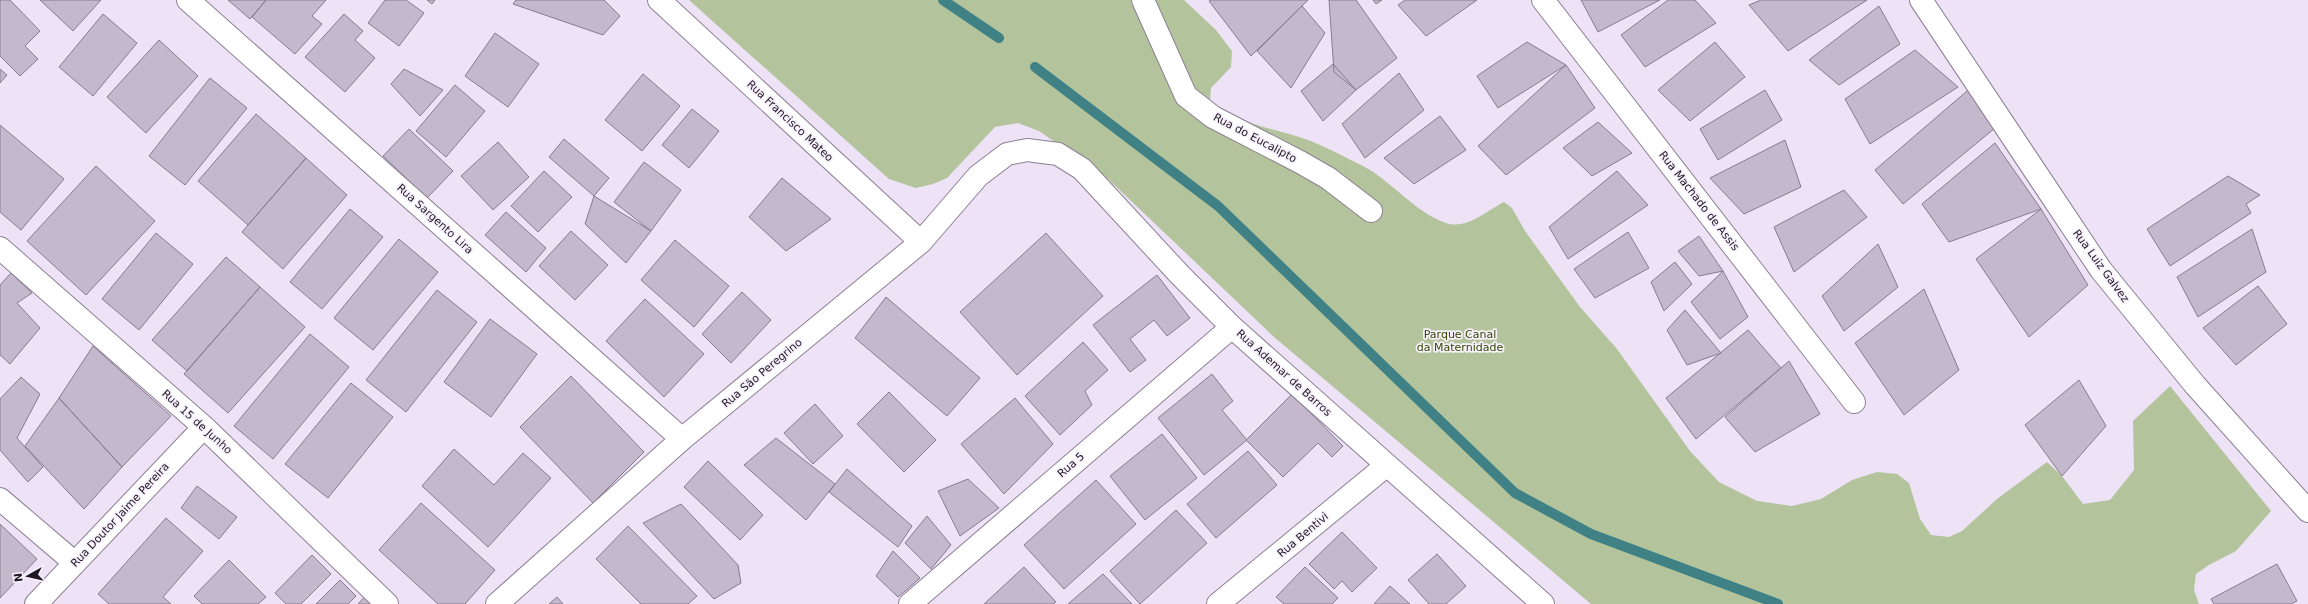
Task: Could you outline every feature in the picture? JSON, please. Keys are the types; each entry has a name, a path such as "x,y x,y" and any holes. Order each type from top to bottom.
{"street":[{"name":"Rua Sargento Lira","path":"188,0 682,439"},
{"name":"Rua Francisco Mateo","path":"659,0 921,242"},
{"name":"Rua do Eucalipto","path":"1143,0 1186,96 1213,117 1328,178 1371,211"},
{"name":"Rua Machado de Assis","path":"1543,0 1854,402"},
{"name":"Rua Luiz Galvez","path":"1921,0 2101,270 2195,385 2308,511"},
{"name":"Rua São Peregrino","path":"497,604 682,439 921,242 978,176 1007,154 1027,150"},
{"name":"Rua Ademar de Barros","path":"1027,150 1058,154 1082,169 1180,275 1232,327 1541,603"},
{"name":"Rua 15 de Junho","path":"1,250 204,427 387,604"},
{"name":"Rua 5","path":"910,604 1232,327"},
{"name":"Rua Doutor Jaime Pereira","path":"36,604 204,427"},
{"name":"Rua Bentivi","path":"1218,604 1387,465"},
{"path":"0,499 74,563"}],"green space":[{"name":"Parque Canal da Maternidade","path":"689,0 1184,0 1216,30 1232,51 1231,67 1211,88 1210,100 1230,115 1312,142 1363,166 1374,172 1424,212 1446,223 1461,224 1469,222 1504,202 1512,208 1525,231 1580,307 1617,349 1690,451 1719,482 1757,501 1792,506 1821,499 1852,480 1877,472 1897,474 1909,483 1920,519 1931,535 1949,537 1962,531 1997,499 2047,462 2062,476 2083,504 2110,500 2134,470 2133,421 2170,386 2271,511 2236,551 2209,565 2196,574 2194,590 2199,604 1591,604 1274,337 1108,179 1039,131 1018,123 995,127 947,178 933,184 916,188 889,179"}],"building":[{"path":"0,0 10,0 40,31 25,46 38,59 20,76 0,56"},
{"path":"40,0 101,0 73,31"},
{"path":"228,0 266,0 250,19"},
{"path":"266,0 326,0 312,16 322,24 295,54 252,17"},
{"path":"385,0 406,0 424,13 399,46 368,23"},
{"path":"427,0 435,0 432,4"},
{"path":"516,0 604,0 620,16 603,35 513,4"},
{"path":"1308,0 1251,56 1209,1"},
{"path":"1329,0 1356,0 1397,58 1356,90 1334,72"},
{"path":"1373,0 1382,0 1376,4"},
{"path":"1405,0 1477,0 1426,36 1398,5"},
{"path":"1581,0 1660,0 1598,32"},
{"path":"1668,0 1695,0 1716,23 1645,67 1621,35"},
{"path":"1761,0 1867,0 1788,51 1749,5"},
{"path":"1302,6 1325,33 1291,88 1257,51"},
{"path":"1879,6 1900,44 1839,85 1809,60"},
{"path":"103,14 137,43 93,96 59,67"},
{"path":"344,14 363,31 355,40 375,58 345,92 305,57"},
{"path":"495,33 539,64 508,107 465,76"},
{"path":"159,40 198,76 146,133 107,97"},
{"path":"1527,42 1566,65 1498,108 1477,76"},
{"path":"1715,42 1745,77 1690,121 1658,90"},
{"path":"1915,50 1958,87 1870,144 1845,99"},
{"path":"1333,64 1356,90 1323,121 1301,91"},
{"path":"1566,65 1595,108 1506,175 1478,146"},
{"path":"0,69 7,75 0,83"},
{"path":"404,69 443,90 420,116 391,84"},
{"path":"1399,73 1424,110 1365,158 1342,124"},
{"path":"643,74 680,106 642,151 605,120"},
{"path":"210,78 247,108 185,185 149,156"},
{"path":"455,85 485,111 446,157 416,131"},
{"path":"1974,85 1995,128 1903,204 1875,170"},
{"path":"1765,90 1782,120 1718,160 1700,129"},
{"path":"692,109 719,131 689,168 662,145"},
{"path":"256,114 306,158 248,225 198,181"},
{"path":"1440,116 1466,150 1414,184 1384,158"},
{"path":"1598,122 1632,153 1592,176 1563,148"},
{"path":"0,125 64,179 21,230 0,212"},
{"path":"409,129 453,171 427,198 383,156"},
{"path":"564,139 609,178 594,196 549,157"},
{"path":"1785,140 1801,187 1744,214 1710,178"},
{"path":"498,142 529,177 493,210 461,176"},
{"path":"1995,143 2041,209 1949,242 1922,204"},
{"path":"306,158 347,195 283,269 242,232"},
{"path":"644,162 681,190 651,231 614,202"},
{"path":"96,166 155,221 86,295 27,241"},
{"path":"544,171 572,197 538,232 511,206"},
{"path":"1617,171 1648,205 1568,259 1549,227"},
{"path":"2228,176 2260,195 2246,204 2251,213 2170,266 2147,229"},
{"path":"782,178 831,219 786,251 749,217"},
{"path":"1844,190 1867,217 1794,272 1774,227"},
{"path":"594,196 651,231 626,263 585,224"},
{"path":"350,209 383,237 322,309 290,282"},
{"path":"2041,209 2088,285 2029,337 1976,259"},
{"path":"506,212 546,248 526,272 485,235"},
{"path":"2252,229 2266,272 2198,317 2177,277"},
{"path":"571,231 608,265 575,300 539,266"},
{"path":"1628,232 1649,268 1595,298 1574,269"},
{"path":"156,233 193,264 139,330 102,299"},
{"path":"1046,233 1103,296 1017,375 960,312"},
{"path":"1699,236 1723,271 1699,276 1678,251"},
{"path":"399,239 438,272 373,350 334,318"},
{"path":"675,240 729,286 694,327 641,280"},
{"path":"1878,244 1898,287 1844,331 1822,296"},
{"path":"226,257 260,287 187,371 152,340"},
{"path":"1675,262 1692,284 1664,311 1651,282"},
{"path":"1723,271 1748,317 1720,339 1691,302"},
{"path":"11,273 32,293 17,303 40,328 10,364 0,355 0,285"},
{"path":"1157,275 1190,318 1167,336 1154,320 1130,339 1146,360 1130,372 1093,325"},
{"path":"2258,286 2287,324 2236,365 2203,328"},
{"path":"260,287 305,327 228,413 184,374"},
{"path":"1924,289 1959,370 1904,415 1855,343"},
{"path":"437,290 477,322 406,412 366,380"},
{"path":"742,292 771,320 731,363 702,334"},
{"path":"886,297 980,378 947,416 855,338"},
{"path":"645,299 704,354 664,397 606,341"},
{"path":"1685,310 1721,353 1687,365 1667,330"},
{"path":"490,319 537,354 491,417 444,382"},
{"path":"1748,330 1781,368 1696,439 1666,398"},
{"path":"310,334 349,367 273,459 234,426"},
{"path":"1083,342 1108,370 1085,391 1092,405 1060,435 1025,396"},
{"path":"93,346 171,416 122,467 59,398"},
{"path":"1789,361 1820,414 1755,452 1725,417"},
{"path":"1212,374 1233,401 1222,410 1247,440 1204,475 1158,418"},
{"path":"571,376 644,452 593,503 520,427"},
{"path":"21,377 40,394 17,438 43,467 28,482 0,450 0,399"},
{"path":"2079,380 2106,426 2062,476 2025,425"},
{"path":"351,383 393,417 328,498 285,464"},
{"path":"889,392 936,440 904,472 857,424"},
{"path":"1292,394 1343,446 1332,457 1318,443 1283,477 1246,440"},
{"path":"59,398 122,467 84,509 25,446"},
{"path":"1015,398 1053,444 1004,494 961,444"},
{"path":"815,404 843,436 813,464 784,433"},
{"path":"1162,434 1197,478 1145,520 1110,476"},
{"path":"776,438 835,484 806,520 744,465"},
{"path":"454,449 494,485 523,453 551,478 488,547 422,486"},
{"path":"1248,451 1277,485 1216,538 1187,504"},
{"path":"708,461 763,515 740,540 684,487"},
{"path":"847,469 912,526 898,547 829,492"},
{"path":"968,479 999,508 960,536 938,491"},
{"path":"1096,480 1136,524 1064,589 1024,545"},
{"path":"197,486 237,517 219,539 181,508"},
{"path":"421,503 495,570 465,604 438,604 379,550"},
{"path":"681,504 738,565 741,583 714,599 643,523"},
{"path":"1176,510 1207,543 1140,604 1110,571"},
{"path":"927,516 951,545 931,569 905,543"},
{"path":"166,518 203,551 163,597 171,604 109,604 98,594"},
{"path":"0,524 37,559 0,598"},
{"path":"628,526 697,596 688,604 641,604 596,559"},
{"path":"1342,532 1377,568 1352,592 1342,581 1334,589 1309,564"},
{"path":"893,551 920,578 898,597 876,576"},
{"path":"1437,554 1466,586 1446,604 1429,604 1408,580"},
{"path":"312,555 331,574 301,604 286,604 275,593"},
{"path":"229,560 266,597 258,604 202,604 194,596"},
{"path":"2277,564 2297,601 2291,604 2214,604 2211,599"},
{"path":"1024,567 1056,602 1053,604 984,604"},
{"path":"1305,567 1338,598 1332,604 1284,604 1276,597"},
{"path":"1103,574 1132,604 1068,604"},
{"path":"340,580 356,596 348,604 316,604"},
{"path":"1390,586 1410,604 1374,604"},
{"path":"368,593 380,604 358,604"},
{"path":"557,597 563,604 549,604"}],"waterway":[{"path":"943,0 999,38"},
{"path":"1035,67 1218,206 1515,493 1591,534 1778,604"}]}
